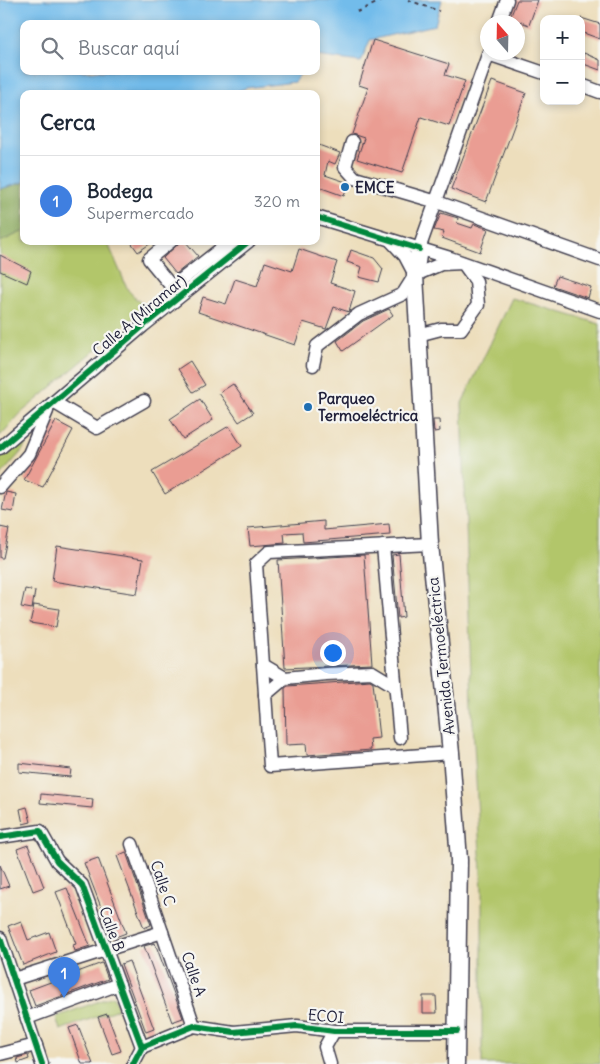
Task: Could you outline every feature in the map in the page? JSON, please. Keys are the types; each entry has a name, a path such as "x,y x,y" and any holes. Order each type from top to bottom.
{"main road":[{"name":"Avenida Termoeléctrica","path":"418,249 415,275 430,544 451,753 459,860 456,1064"}],"street":[{"path":"502,15 507,0"},
{"path":"418,249 487,60"},
{"path":"508,60 540,72"},
{"path":"585,87 600,92"},
{"path":"352,142 345,166 355,178 436,202 600,260"},
{"path":"320,218 388,238 600,311"},
{"path":"388,238 406,256 415,275"},
{"path":"166,245 149,260 172,287 226,245"},
{"name":"Calle A (Miramar)","path":"0,448 143,326 244,245"},
{"path":"313,365 317,346 359,314 403,294 415,275 441,264 463,263"},
{"path":"418,335 441,329 461,329 478,305 476,281 463,263"},
{"path":"0,487 29,454 51,406 96,428 144,401"},
{"path":"430,544 268,552 256,564 270,766 451,753"},
{"path":"383,546 400,738"},
{"path":"263,665 285,678 372,672 392,656"},
{"path":"372,672 395,686"},
{"path":"265,695 285,678"},
{"name":"Calle B","path":"0,837 40,832 57,861 82,885 142,1047"},
{"name":"Calle C","path":"132,844 162,932"},
{"path":"14,979 162,932"},
{"name":"Calle A","path":"162,932 194,1026"},
{"path":"0,938 42,1064"},
{"path":"27,1018 119,984"},
{"path":"132,1064 142,1047 194,1026"},
{"name":"ECOI","path":"194,1026 234,1032 297,1026 334,1031 457,1031"},
{"path":"330,1064 325,1047 334,1031"},
{"path":"0,1054 36,1045"}],"path":[{"path":"357,12 383,0"},
{"path":"408,0 439,11"}],"green space":[{"path":"20,183 20,233 0,242 0,189"},
{"path":"20,233 20,245 109,245 128,290 145,308 21,413 0,436 0,242"},
{"path":"512,298 600,324 600,1064 482,1064 482,891 472,706 462,403"},
{"path":"32,432 22,451 0,476 0,458 5,451"},
{"path":"113,996 118,1009 60,1030 56,1017"}],"water":[{"path":"0,0 442,0 435,25 370,40 361,62 320,57 320,20 20,20 20,75 300,75 294,82 241,90 20,90 20,183 0,189"}],"building":[{"path":"517,0 538,0 529,25 525,24 525,15 511,15"},
{"path":"585,19 600,24 600,39 585,33"},
{"path":"373,40 449,64 445,75 465,81 449,126 421,117 402,173 357,159 364,138 352,134 368,88 359,85"},
{"path":"585,53 600,60 600,70 585,64"},
{"path":"492,81 526,93 486,202 451,189"},
{"path":"320,146 340,153 335,164 328,161 325,175 349,183 344,196 320,187"},
{"path":"441,213 458,218 457,223 472,228 474,224 488,229 480,252 442,238 444,232 434,230"},
{"path":"133,245 148,245 138,252"},
{"path":"177,245 188,245 198,256 176,274 163,258"},
{"path":"299,249 337,262 330,283 355,291 349,312 334,307 326,329 303,322 295,345 198,312 203,297 226,304 235,279 257,286 265,262 292,271"},
{"path":"351,250 374,258 383,269 379,282 359,277 362,267 347,262"},
{"path":"0,255 31,271 27,283 0,271"},
{"path":"557,276 591,287 588,298 553,286"},
{"path":"389,309 393,315 343,351 337,341 363,321"},
{"path":"190,361 205,385 193,392 178,369"},
{"path":"233,384 253,413 239,422 219,393"},
{"path":"200,399 213,420 183,439 170,419"},
{"path":"433,420 439,420 440,431 434,432"},
{"path":"56,421 73,430 43,487 24,480"},
{"path":"229,426 242,446 165,494 152,472"},
{"path":"6,492 16,494 13,512 2,510"},
{"path":"324,521 324,530 389,524 390,535 303,542 302,532 284,533 285,543 250,546 248,528"},
{"path":"0,527 9,529 3,558 0,558"},
{"path":"57,546 143,559 137,594 52,581"},
{"path":"399,554 404,617 398,618 392,555"},
{"path":"364,555 372,664 285,668 278,560"},
{"path":"25,589 35,591 32,609 21,607"},
{"path":"34,605 59,609 56,627 30,623"},
{"path":"370,680 373,682 379,738 370,739 371,750 307,755 306,744 286,745 285,688 288,686"},
{"path":"19,763 71,769 70,777 19,772"},
{"path":"41,794 93,799 92,808 40,803"},
{"path":"27,807 31,822 23,824 20,809"},
{"path":"28,845 44,887 33,891 17,849"},
{"path":"126,852 151,925 144,928 117,856"},
{"path":"98,858 126,933 113,938 84,863"},
{"path":"0,865 9,886 0,889"},
{"path":"67,888 90,946 75,951 73,945 76,944 56,892"},
{"path":"21,921 28,940 49,932 56,952 23,965 8,926"},
{"path":"155,943 183,1018 172,1022 144,946"},
{"path":"129,961 154,1029 146,1032 121,964"},
{"path":"102,963 108,979 35,1006 29,990"},
{"path":"423,996 436,996 437,1013 423,1013"},
{"path":"107,1014 121,1051 112,1054 98,1017"},
{"path":"78,1025 93,1064 82,1064 69,1028"},
{"path":"28,1055 29,1059 18,1063 17,1058"}],"cycle path":[{"path":"320,218 419,249"},
{"path":"0,448 143,326 244,245"},
{"path":"0,837 40,831 57,861 82,885 142,1047"},
{"path":"0,938 42,1064"},
{"path":"133,1064 142,1047 194,1026 234,1032 297,1026 334,1031 457,1031"}],"place":[{"name":"EMCE","path":"345,187"},
{"name":"Parqueo Termoeléctrica","path":"308,407"},
{"name":"Bodega","path":"64,998"}]}
